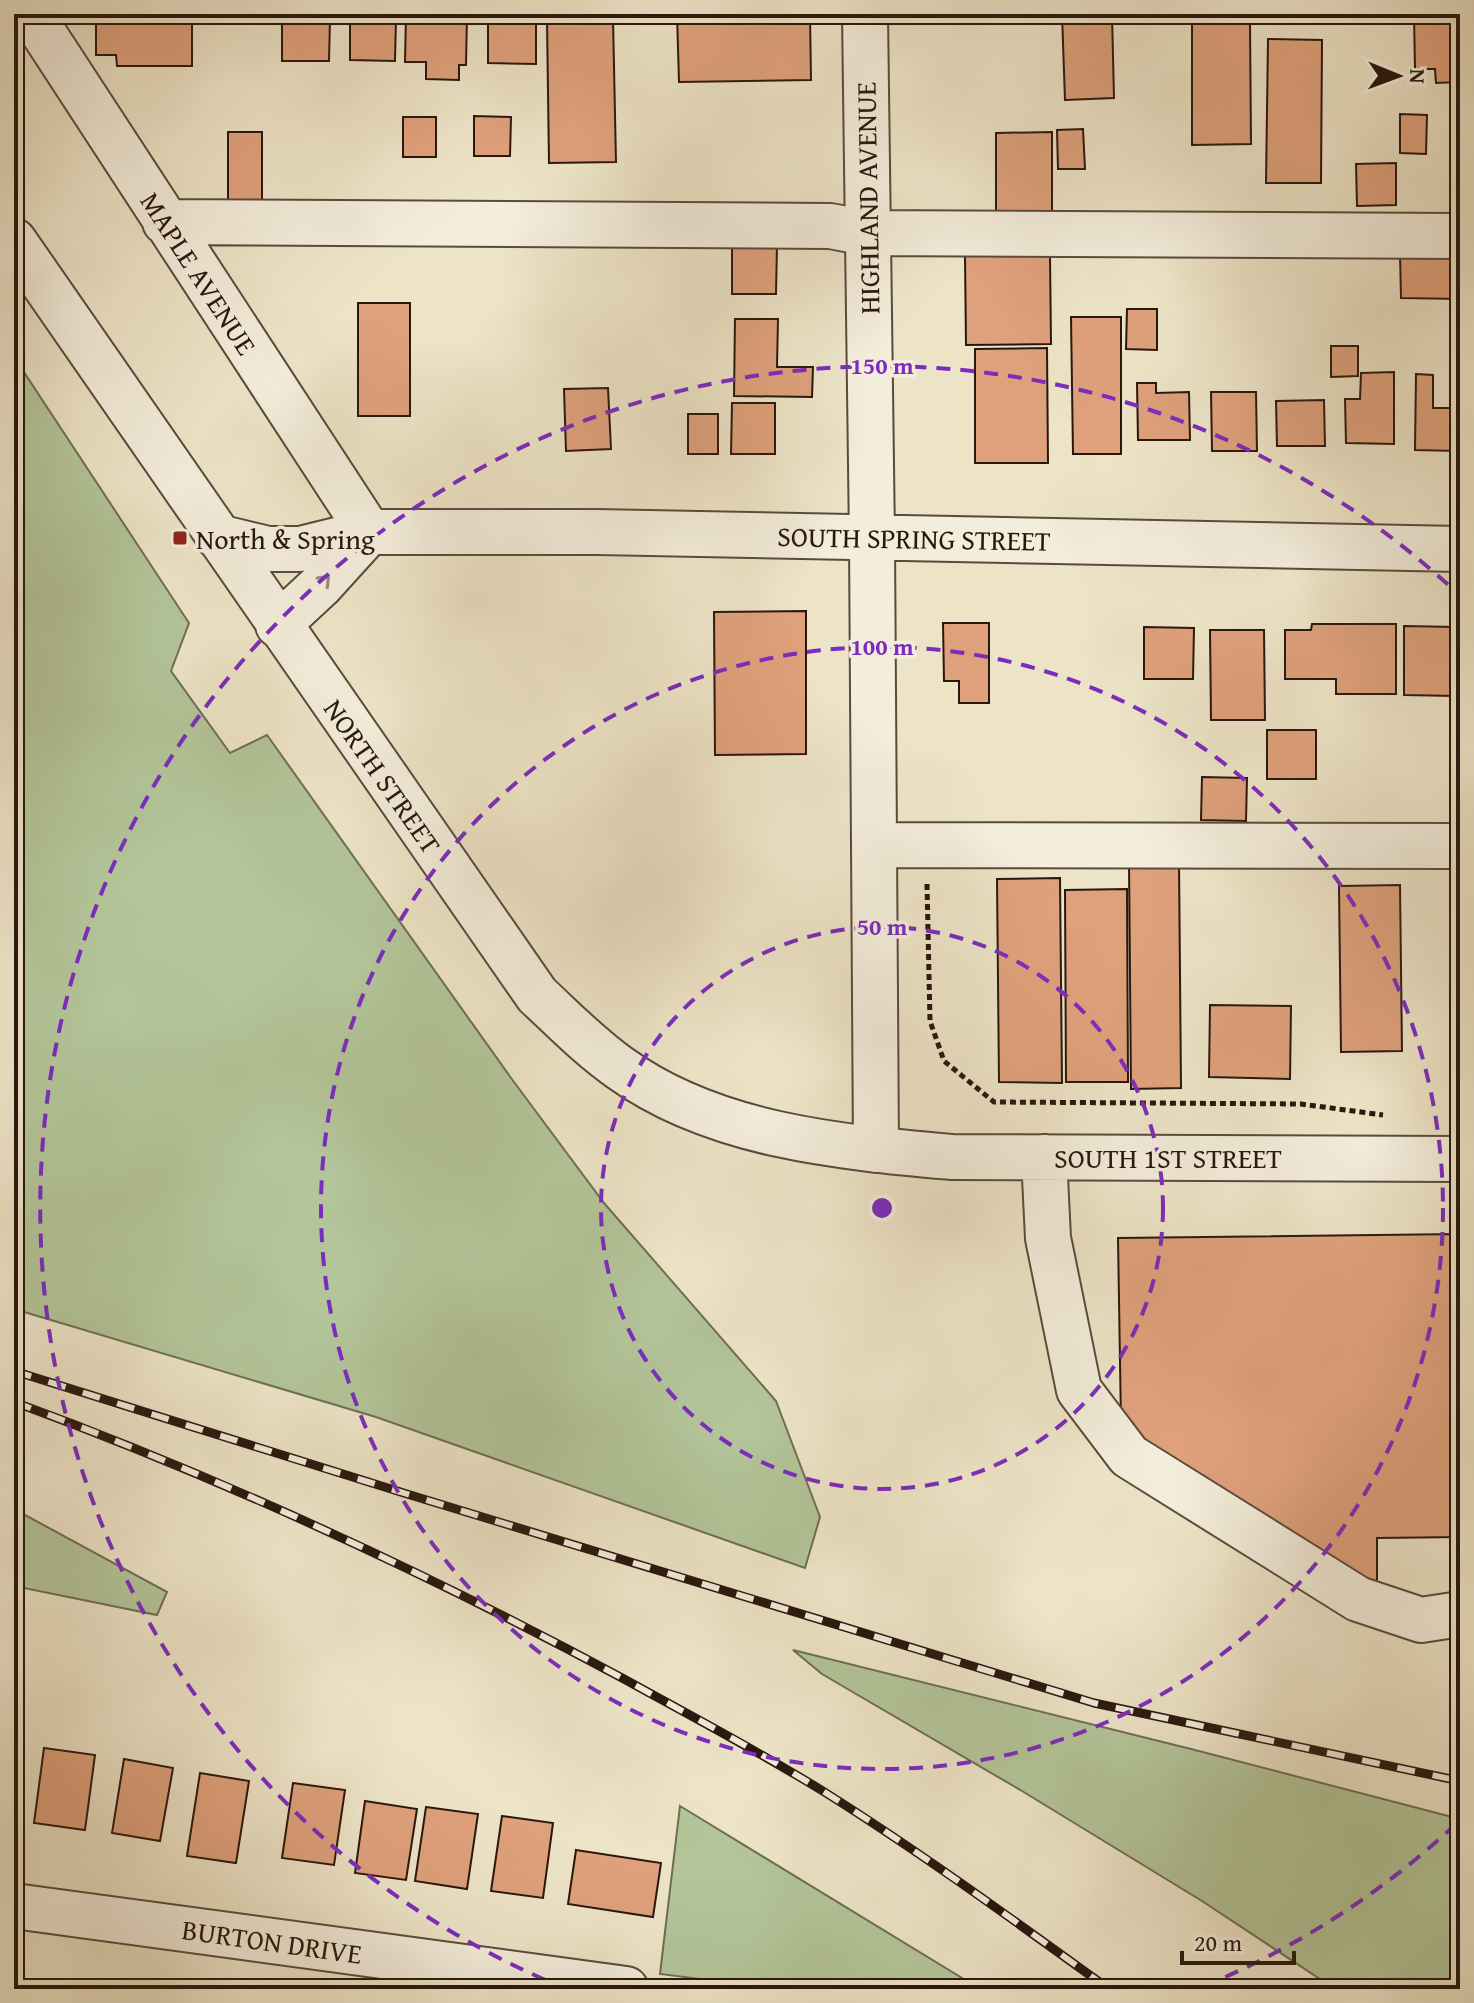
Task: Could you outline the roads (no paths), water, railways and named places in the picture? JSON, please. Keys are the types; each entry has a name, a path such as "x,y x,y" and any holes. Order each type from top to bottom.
{"street":[{"name":"MAPLE AVENUE","path":"31,14 369,532"},
{"name":"HIGHLAND AVENUE","path":"865,14 876,1150"},
{"path":"165,222 830,226 868,233 1460,236"},
{"name":"NORTH STREET","path":"14,241 537,995 578,1035 650,1087 709,1113 801,1138 876,1150"},
{"path":"278,625 320,586 369,532"},
{"name":"SOUTH SPRING STREET","path":"218,537 268,549 300,549 369,532 597,532 1460,549"},
{"path":"874,845 1460,846"},
{"name":"SOUTH 1ST STREET","path":"876,1150 952,1157 1460,1159"},
{"path":"1044,1157 1048,1238 1079,1390 1129,1456 1358,1599 1421,1620 1460,1614"},
{"name":"BURTON DRIVE","path":"14,1906 626,1989"}],"railway":[{"path":"14,1371 1094,1703 1460,1781"},
{"path":"14,1402 170,1463 324,1530 475,1602 624,1679 751,1749 862,1816 1109,1989"}],"place":[{"name":"North & Spring","path":"180,538"}]}
